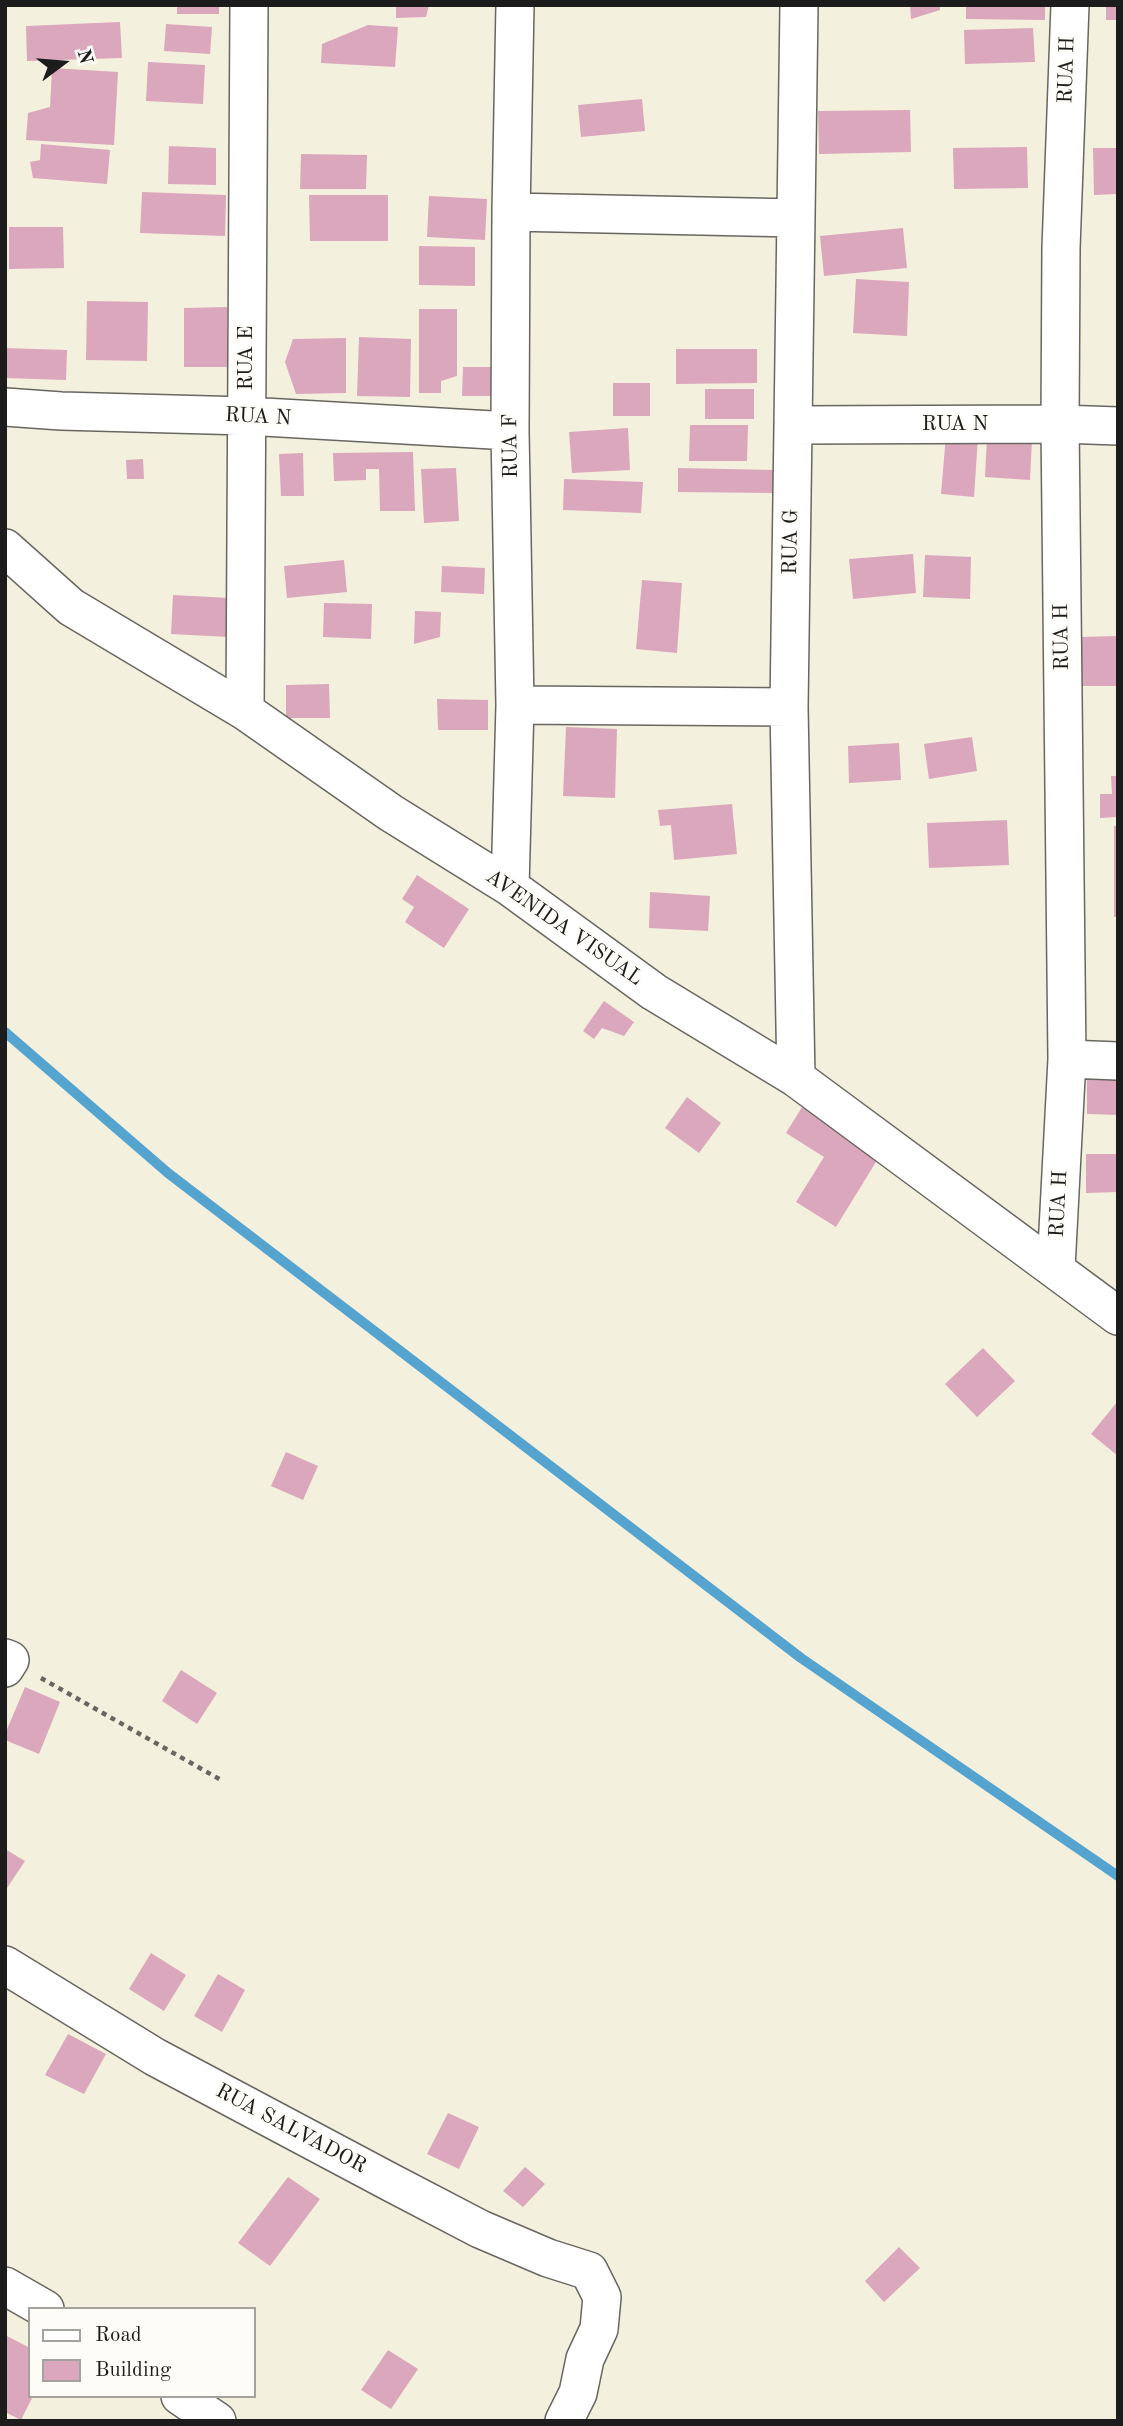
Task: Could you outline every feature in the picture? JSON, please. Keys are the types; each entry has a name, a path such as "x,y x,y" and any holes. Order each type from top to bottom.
{"street":[{"name":"RUA E","path":"245,711 249,5"},
{"name":"RUA F","path":"510,887 515,705 510,431 515,5"},
{"name":"RUA G","path":"796,1078 789,706 799,5"},
{"name":"RUA H","path":"1056,1268 1067,1059 1060,424 1061,248 1070,5"},
{"path":"511,212 796,218"},
{"name":"RUA N","path":"5,408 246,416 510,431"},
{"name":"RUA N","path":"793,425 1118,426"},
{"name":"AVENIDA VISUAL","path":"5,548 71,607 245,711 391,813 510,887 654,992 796,1078 1118,1316"},
{"path":"515,705 789,706"},
{"path":"1067,1059 1118,1061"},
{"name":"RUA SALVADOR","path":"5,1965 155,2057 390,2182 480,2229 548,2258 589,2271 602,2297 599,2329 585,2359 578,2393 564,2421"},
{"path":"5,2286 42,2307"},
{"path":"183,2398 217,2421"}],"path":[{"path":"7,1662 221,1780"}],"building":[{"path":"177,5 219,5 219,14 177,14"},
{"path":"396,5 429,5 426,17 396,18"},
{"path":"910,5 940,5 940,10 911,19"},
{"path":"966,5 1045,5 1045,20 966,19"},
{"path":"1106,5 1118,5 1118,20 1106,20"},
{"path":"120,22 122,58 27,61 26,26"},
{"path":"166,24 212,27 210,54 164,51"},
{"path":"368,25 398,27 395,67 321,63 322,44"},
{"path":"1033,28 1035,62 965,64 964,30"},
{"path":"148,62 205,65 203,104 146,101"},
{"path":"52,68 118,72 114,145 26,140 28,113 50,107"},
{"path":"642,99 645,131 581,137 578,105"},
{"path":"910,110 911,152 819,154 818,111"},
{"path":"41,144 110,150 107,184 33,178 30,162 40,160"},
{"path":"169,146 216,148 216,185 168,184"},
{"path":"1027,147 1028,188 954,189 953,148"},
{"path":"1093,148 1118,148 1118,194 1094,195"},
{"path":"301,154 367,155 366,189 300,189"},
{"path":"142,192 226,195 225,236 140,233"},
{"path":"309,195 388,195 388,241 310,241"},
{"path":"429,196 487,199 485,240 427,237"},
{"path":"9,227 63,227 64,268 9,269"},
{"path":"903,228 907,268 824,276 820,236"},
{"path":"419,246 475,247 475,286 419,285"},
{"path":"856,279 909,282 907,336 853,333"},
{"path":"87,301 148,302 147,361 86,360"},
{"path":"227,307 227,367 184,367 184,308"},
{"path":"419,309 457,309 457,376 441,381 441,393 419,393"},
{"path":"359,337 411,339 410,397 357,396"},
{"path":"346,338 346,393 296,394 285,362 293,339"},
{"path":"5,348 67,350 66,380 5,378"},
{"path":"676,349 757,349 757,383 676,384"},
{"path":"463,367 502,367 502,396 462,396"},
{"path":"613,383 650,383 650,416 613,416"},
{"path":"705,389 754,389 754,419 705,419"},
{"path":"690,425 748,425 747,461 689,461"},
{"path":"628,428 630,470 572,473 569,432"},
{"path":"946,435 978,437 974,497 941,494"},
{"path":"987,437 1032,439 1030,480 985,477"},
{"path":"413,452 415,511 380,511 379,469 366,469 366,480 334,481 333,453"},
{"path":"303,453 304,496 281,496 279,454"},
{"path":"143,459 144,479 127,479 126,460"},
{"path":"456,468 459,521 424,523 421,469"},
{"path":"678,468 776,470 775,493 678,492"},
{"path":"564,479 643,482 641,513 563,510"},
{"path":"913,554 916,593 853,599 849,559"},
{"path":"925,555 971,557 970,599 923,597"},
{"path":"344,560 347,592 287,598 284,566"},
{"path":"442,566 485,568 484,594 441,592"},
{"path":"642,580 682,583 677,653 636,649"},
{"path":"173,595 230,598 229,637 171,634"},
{"path":"324,603 372,604 371,639 323,637"},
{"path":"415,611 441,612 440,637 414,644"},
{"path":"1118,636 1118,686 1080,686 1079,637"},
{"path":"329,684 330,718 286,718 286,685"},
{"path":"437,699 488,700 488,730 438,730"},
{"path":"566,727 617,729 615,798 563,796"},
{"path":"972,737 977,771 929,779 924,744"},
{"path":"899,743 901,780 849,783 848,746"},
{"path":"1111,776 1118,776 1118,817 1100,818 1100,794 1112,794"},
{"path":"732,804 737,854 674,860 671,825 660,826 658,810"},
{"path":"1007,820 1009,865 929,868 927,823"},
{"path":"1114,826 1118,826 1118,917 1114,917"},
{"path":"417,875 469,909 444,948 405,922 414,907 402,899"},
{"path":"650,892 710,896 708,931 649,928"},
{"path":"604,1001 634,1022 624,1036 602,1028 594,1039 583,1031"},
{"path":"1087,1076 1118,1077 1118,1115 1087,1114"},
{"path":"687,1097 721,1123 699,1153 665,1128"},
{"path":"802,1107 879,1157 836,1227 796,1202 824,1157 786,1133"},
{"path":"1086,1154 1118,1154 1118,1192 1086,1193"},
{"path":"983,1348 1015,1381 977,1417 945,1384"},
{"path":"1118,1401 1118,1456 1091,1434"},
{"path":"286,1452 318,1466 303,1500 271,1486"},
{"path":"181,1670 217,1693 197,1724 162,1701"},
{"path":"25,1687 60,1702 39,1754 5,1740 5,1734"},
{"path":"5,1849 25,1861 5,1891"},
{"path":"151,1953 186,1975 164,2011 129,1989"},
{"path":"218,1974 245,1990 222,2032 194,2016"},
{"path":"68,2034 106,2054 84,2094 45,2075"},
{"path":"448,2113 479,2127 459,2169 427,2154"},
{"path":"525,2167 545,2184 523,2207 503,2191"},
{"path":"288,2177 320,2199 270,2266 238,2243"},
{"path":"899,2247 920,2268 884,2302 865,2281"},
{"path":"5,2335 28,2347 28,2398 32,2398 21,2420 5,2412"},
{"path":"388,2350 418,2369 391,2409 361,2390"}],"waterway":[{"path":"5,1032 168,1173 801,1658 1118,1876"}]}
